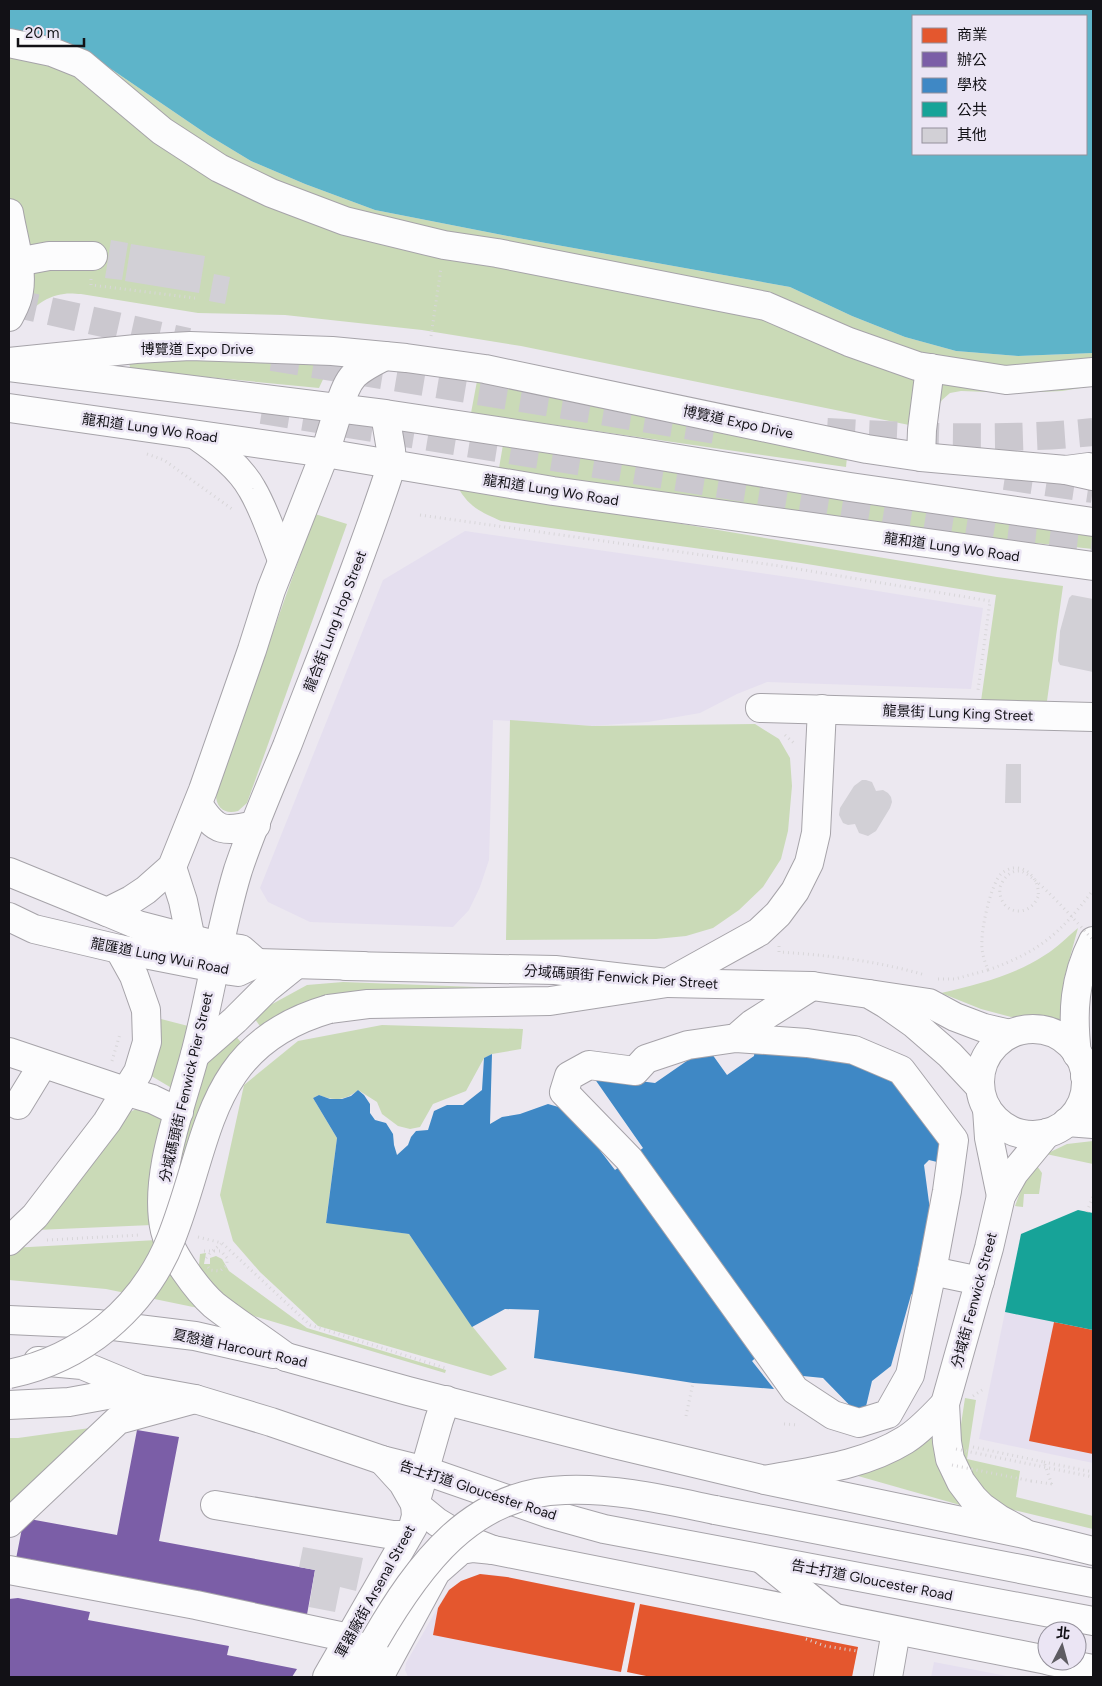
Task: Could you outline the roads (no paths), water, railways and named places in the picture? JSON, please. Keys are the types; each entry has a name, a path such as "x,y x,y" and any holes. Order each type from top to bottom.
{"main road":[{"path":"9,43 52,52 82,64 162,131 219,168 270,193 346,221 444,245 545,262 766,306 849,342 917,366 1006,380 1093,372"},
{"path":"9,213 20,281 19,293 9,317"},
{"path":"17,262 49,256 93,256"},
{"name":"博覽道 Expo Drive","path":"9,362 136,348 190,346 332,351 385,356 485,369 858,447 921,457 1066,470 1093,466"},
{"path":"107,912 146,890 172,867 198,804 282,560 325,453 343,392 349,379 358,371 385,356"},
{"path":"9,367 384,414 850,487 1093,522"},
{"path":"921,457 922,430 930,368"},
{"name":"龍和道 Lung Wo Road","path":"9,408 325,453 553,491 1093,566"},
{"name":"龍合街 Lung Hop Street","path":"209,960 239,869 352,580 392,464 392,450 384,414"},
{"path":"196,435 232,464 252,488 282,560"},
{"path":"1066,470 1093,476"},
{"name":"龍景街 Lung King Street","path":"760,708 1093,717"},
{"path":"9,1374 39,1366 70,1352 101,1333 130,1305 153,1276 171,1241 208,1124 223,1090 234,1073 258,1046 296,1020 329,1009 368,1004 550,1001 667,983 759,932 778,914 795,891 809,863 816,833 822,709"},
{"path":"198,804 206,817 220,828 236,829 256,825"},
{"path":"172,867 183,901 191,938"},
{"name":"龍匯道 Lung Wui Road","path":"9,872 138,924 191,938 209,960"},
{"name":"龍匯道 Lung Wui Road","path":"9,917 34,929 119,949 157,956 209,960 241,949 257,963"},
{"path":"1085,1071 1071,1045 1052,1033 1029,1029 1010,1034 1000,1040 986,1057 980,1076 984,1098 994,1118 1003,1126 1014,1131 1031,1134 1069,1126 1082,1102 1085,1089 1085,1071 1074,1008 1085,957 1093,941"},
{"path":"9,1240 35,1216 107,1122 138,1072 147,1042 146,1010 134,976 119,949"},
{"name":"分域碼頭街 Fenwick Pier Street","path":"209,960 195,1055 179,1112 162,1189 162,1209 166,1233 174,1252 188,1275 212,1303 286,1357"},
{"path":"195,1055 235,1020 267,988 292,968 257,963"},
{"name":"分域碼頭街 Fenwick Pier Street","path":"257,963 483,969"},
{"name":"分域碼頭街 Fenwick Pier Street","path":"346,966 555,970 621,976 667,983 812,986 929,1003 954,1017 984,1028 1010,1034"},
{"path":"736,1038 752,1024 812,986"},
{"name":"分域碼頭街 Fenwick Pier Street","path":"869,994 886,1004 950,1055 984,1098"},
{"path":"736,1038 854,1050 902,1070 954,1140 932,1272 910,1375 888,1414 859,1423 834,1415 795,1390 629,1159 564,1092 569,1076 589,1064 635,1070 646,1059 688,1045 736,1038"},
{"path":"9,1052 152,1100 179,1112"},
{"path":"18,1105 43,1064"},
{"name":"分域街 Fenwick Street","path":"984,1098 989,1138 1001,1196"},
{"name":"分域街 Fenwick Street","path":"1029,1535 988,1511 973,1498 960,1482 950,1459 945,1404 980,1280 1001,1196 1014,1173 1069,1126"},
{"path":"932,1272 980,1280"},
{"name":"夏慤道 Harcourt Road","path":"9,1320 97,1324 194,1336 286,1357 446,1400"},
{"path":"9,1361 82,1365 140,1389 195,1399 303,1432 382,1460"},
{"path":"9,1405 69,1402 140,1389"},
{"path":"9,1523 118,1420 195,1399"},
{"path":"446,1400 614,1444 765,1480 1029,1535 1093,1551"},
{"name":"軍器廠街 Arsenal Street","path":"327,1677 413,1527 416,1516 415,1504 446,1400"},
{"path":"765,1480 830,1468 872,1457 906,1440 945,1404"},
{"name":"告士打道 Gloucester Road","path":"382,1460 426,1471 550,1514 604,1529 1093,1621"},
{"name":"告士打道 Gloucester Road","path":"382,1460 403,1483 415,1504 437,1522 465,1539 494,1550 832,1616 896,1631 1037,1659"},
{"path":"354,1677 400,1598 424,1565 451,1536 469,1522 505,1503 524,1496 544,1492 588,1490 649,1497 1093,1583"},
{"path":"215,1506 393,1535 404,1544 424,1549 430,1554 436,1572"},
{"path":"379,1677 436,1572 461,1550 473,1548 494,1550"},
{"path":"761,1559 832,1616"},
{"path":"9,1570 196,1605 349,1638"},
{"path":"888,1677 896,1631"}],"water":[{"path":"9,9 1093,9 1093,353 1018,356 956,351 905,337 852,316 790,287 375,210 305,184 251,161 208,135 92,56 9,32"}],"tunnel":[{"path":"9,302 188,342"},
{"path":"272,357 728,432"},
{"path":"262,410 999,529 1093,540"},
{"path":"827,432 927,437 1026,437 1093,432"},
{"path":"1005,476 1093,489"}]}
